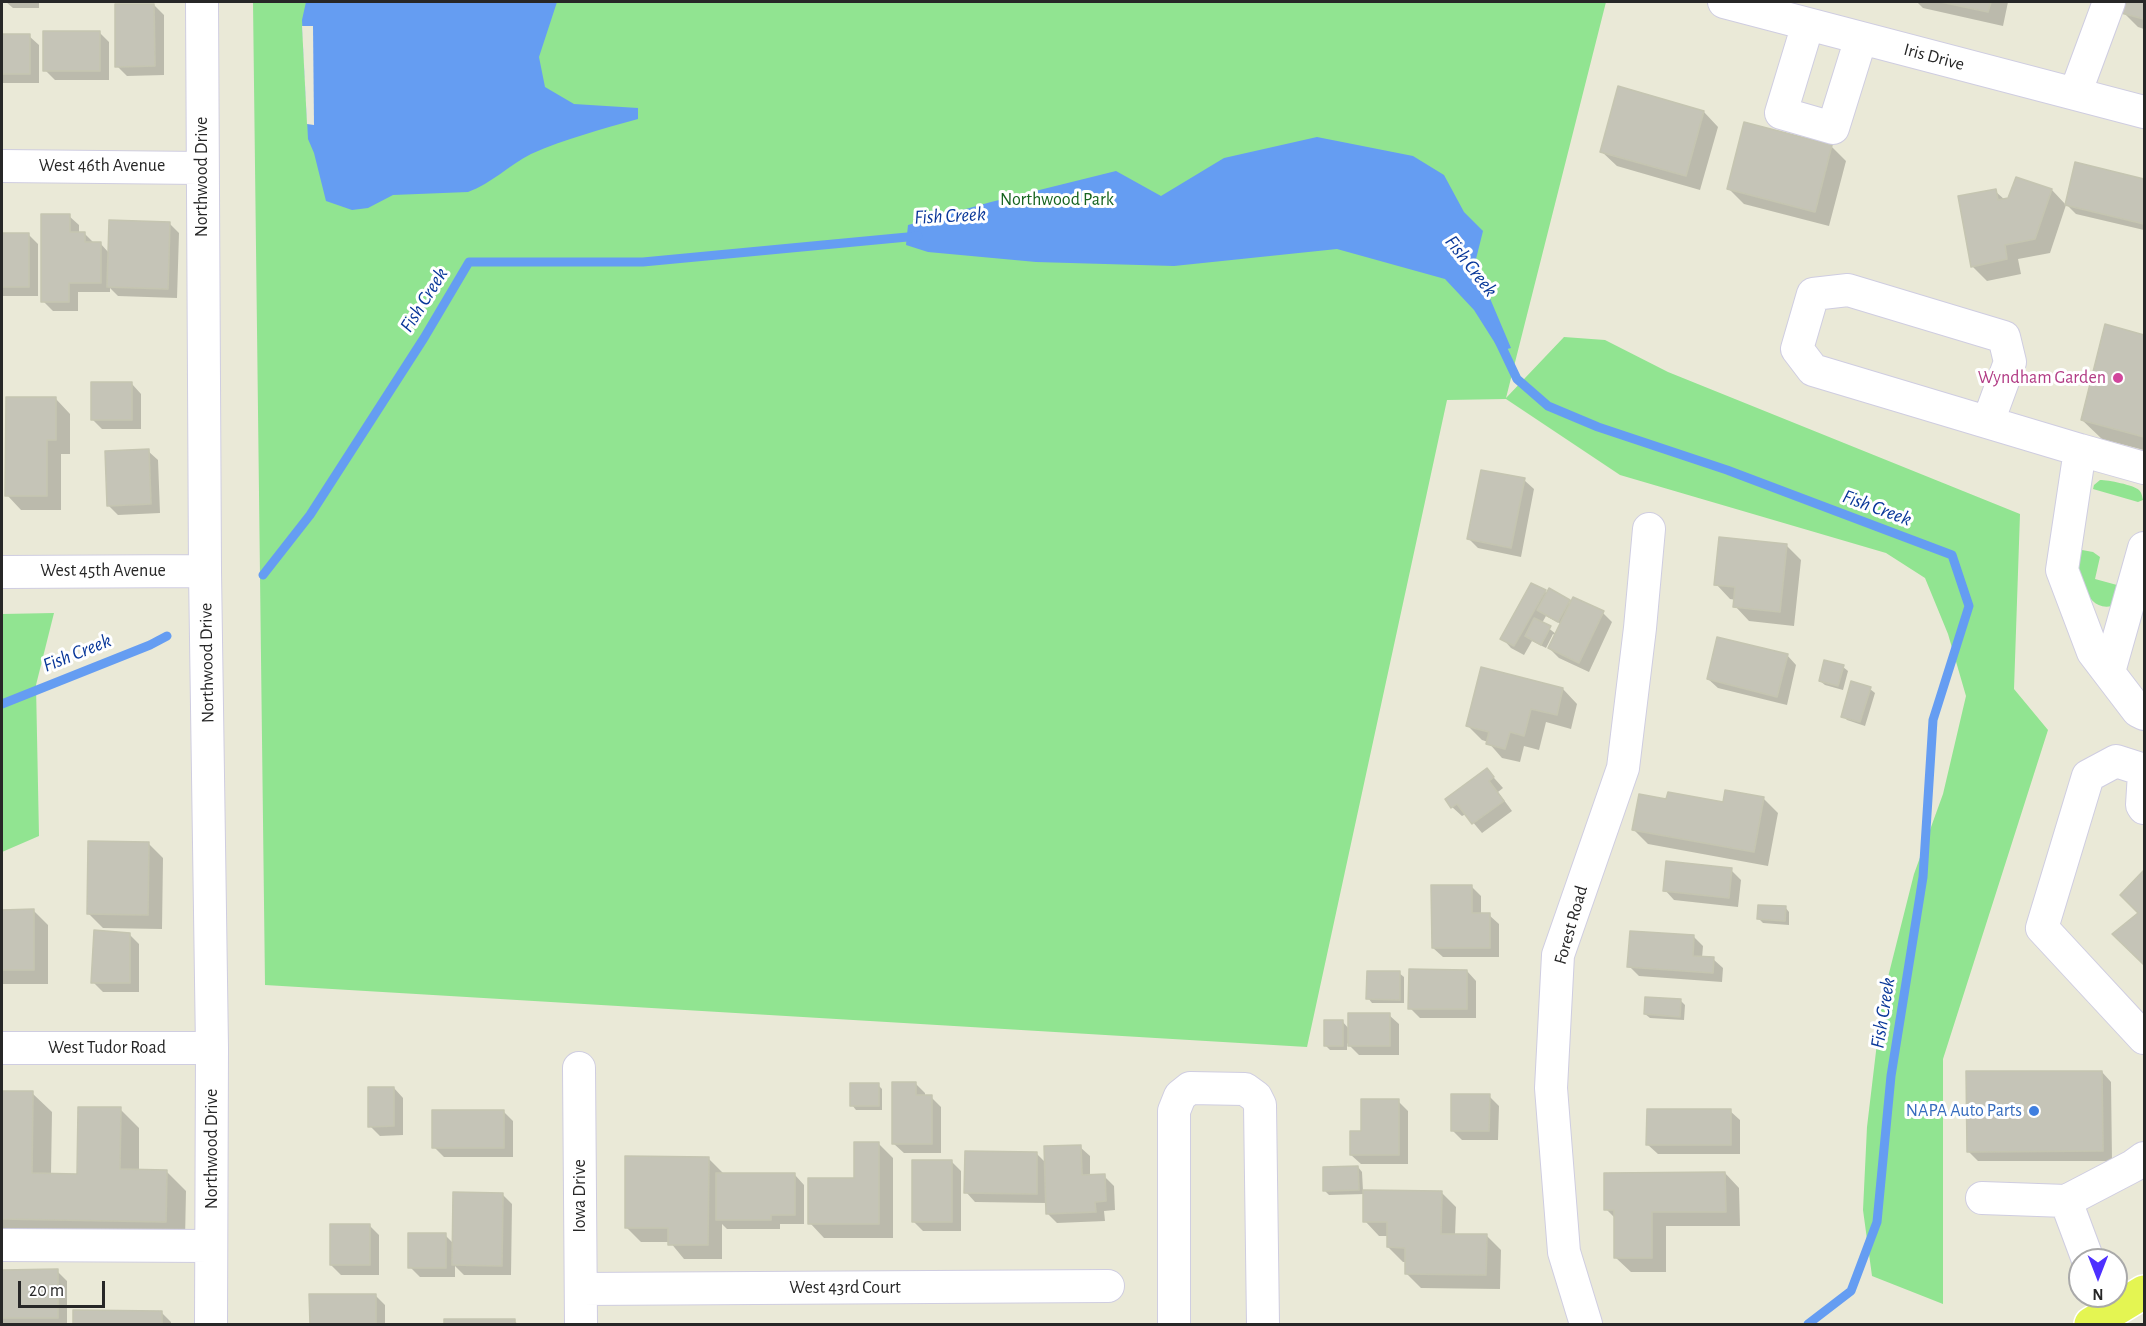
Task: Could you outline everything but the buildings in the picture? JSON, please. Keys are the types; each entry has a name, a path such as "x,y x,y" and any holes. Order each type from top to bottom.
{"street":[{"name":"Northwood Drive","path":"202,2 205,571 212,1048 211,1324"},
{"name":"Iris Drive","path":"1724,2 2145,112"},
{"path":"2075,94 2109,2"},
{"path":"1808,24 1781,114 1833,128 1861,38"},
{"name":"West 46th Avenue","path":"2,166 202,168"},
{"path":"1988,422 2010,362 2004,337 1848,290 1813,294 1797,349 1813,370 2080,450 2145,468"},
{"path":"2080,450 2062,570 2093,652 2138,711 2145,714"},
{"name":"Forest Road","path":"1586,1324 1564,1252 1551,1088 1558,955 1623,768 1649,529"},
{"path":"2109,672 2145,548"},
{"name":"West 45th Avenue","path":"2,572 205,571"},
{"path":"2145,808 2142,805 2145,771 2116,761 2088,776 2042,928 2145,1038"},
{"name":"West Tudor Road","path":"2,1048 212,1048"},
{"name":"Iowa Drive","path":"579,1068 581,1324"},
{"path":"1174,1324 1174,1111 1180,1096 1190,1088 1245,1089 1256,1097 1260,1105 1263,1324"},
{"path":"1982,1198 2066,1201 2145,1158"},
{"path":"2066,1201 2084,1248"},
{"path":"2,1245 211,1246"},
{"name":"West 43rd Court","path":"581,1289 1108,1286"}],"green space":[{"name":"Northwood Park","path":"253,2 1606,2 1506,398 1564,337 1605,340 1668,372 2020,514 2014,689 2048,730 1943,1059 1943,1304 1872,1276 1863,1210 1867,1127 1882,1001 1914,874 1943,794 1966,696 1948,634 1925,578 1886,553 1620,475 1506,399 1447,400 1307,1047 265,985"},
{"path":"2100,480 2136,488 2141,492 2143,500 2138,502 2093,489"},
{"path":"2082,550 2093,552 2100,557 2095,579 2117,585 2112,606 2095,603 2084,588 2078,560 2079,552"},
{"path":"54,613 36,685 39,836 2,852 2,614"}],"water":[{"path":"306,2 557,2 539,57 545,87 574,104 638,108 638,119 570,139 531,154 468,192 393,195 368,208 352,210 326,201 314,153 308,139 302,20"},
{"path":"1317,137 1413,156 1444,175 1464,212 1483,231 1475,263 1511,348 1500,351 1474,310 1445,279 1337,249 1174,266 1036,262 928,252 906,245 908,225 991,202 1116,171 1161,196 1224,158"}],"pier":[{"path":"302,26 313,26 314,125 307,124"}],"waterway":[{"name":"Fish Creek","path":"263,575 310,515 424,338 469,262 643,262 918,236"},
{"name":"Fish Creek","path":"1499,341 1517,379 1548,406 1598,427 1727,470 1952,555 1969,606 1933,720 1923,877 1891,1076 1877,1222 1851,1291 1808,1324"},
{"name":"Fish Creek","path":"2,704 150,645 167,636"}],"place":[{"name":"Wyndham Garden","path":"2118,378"},
{"name":"NAPA Auto Parts","path":"2034,1111"}]}
